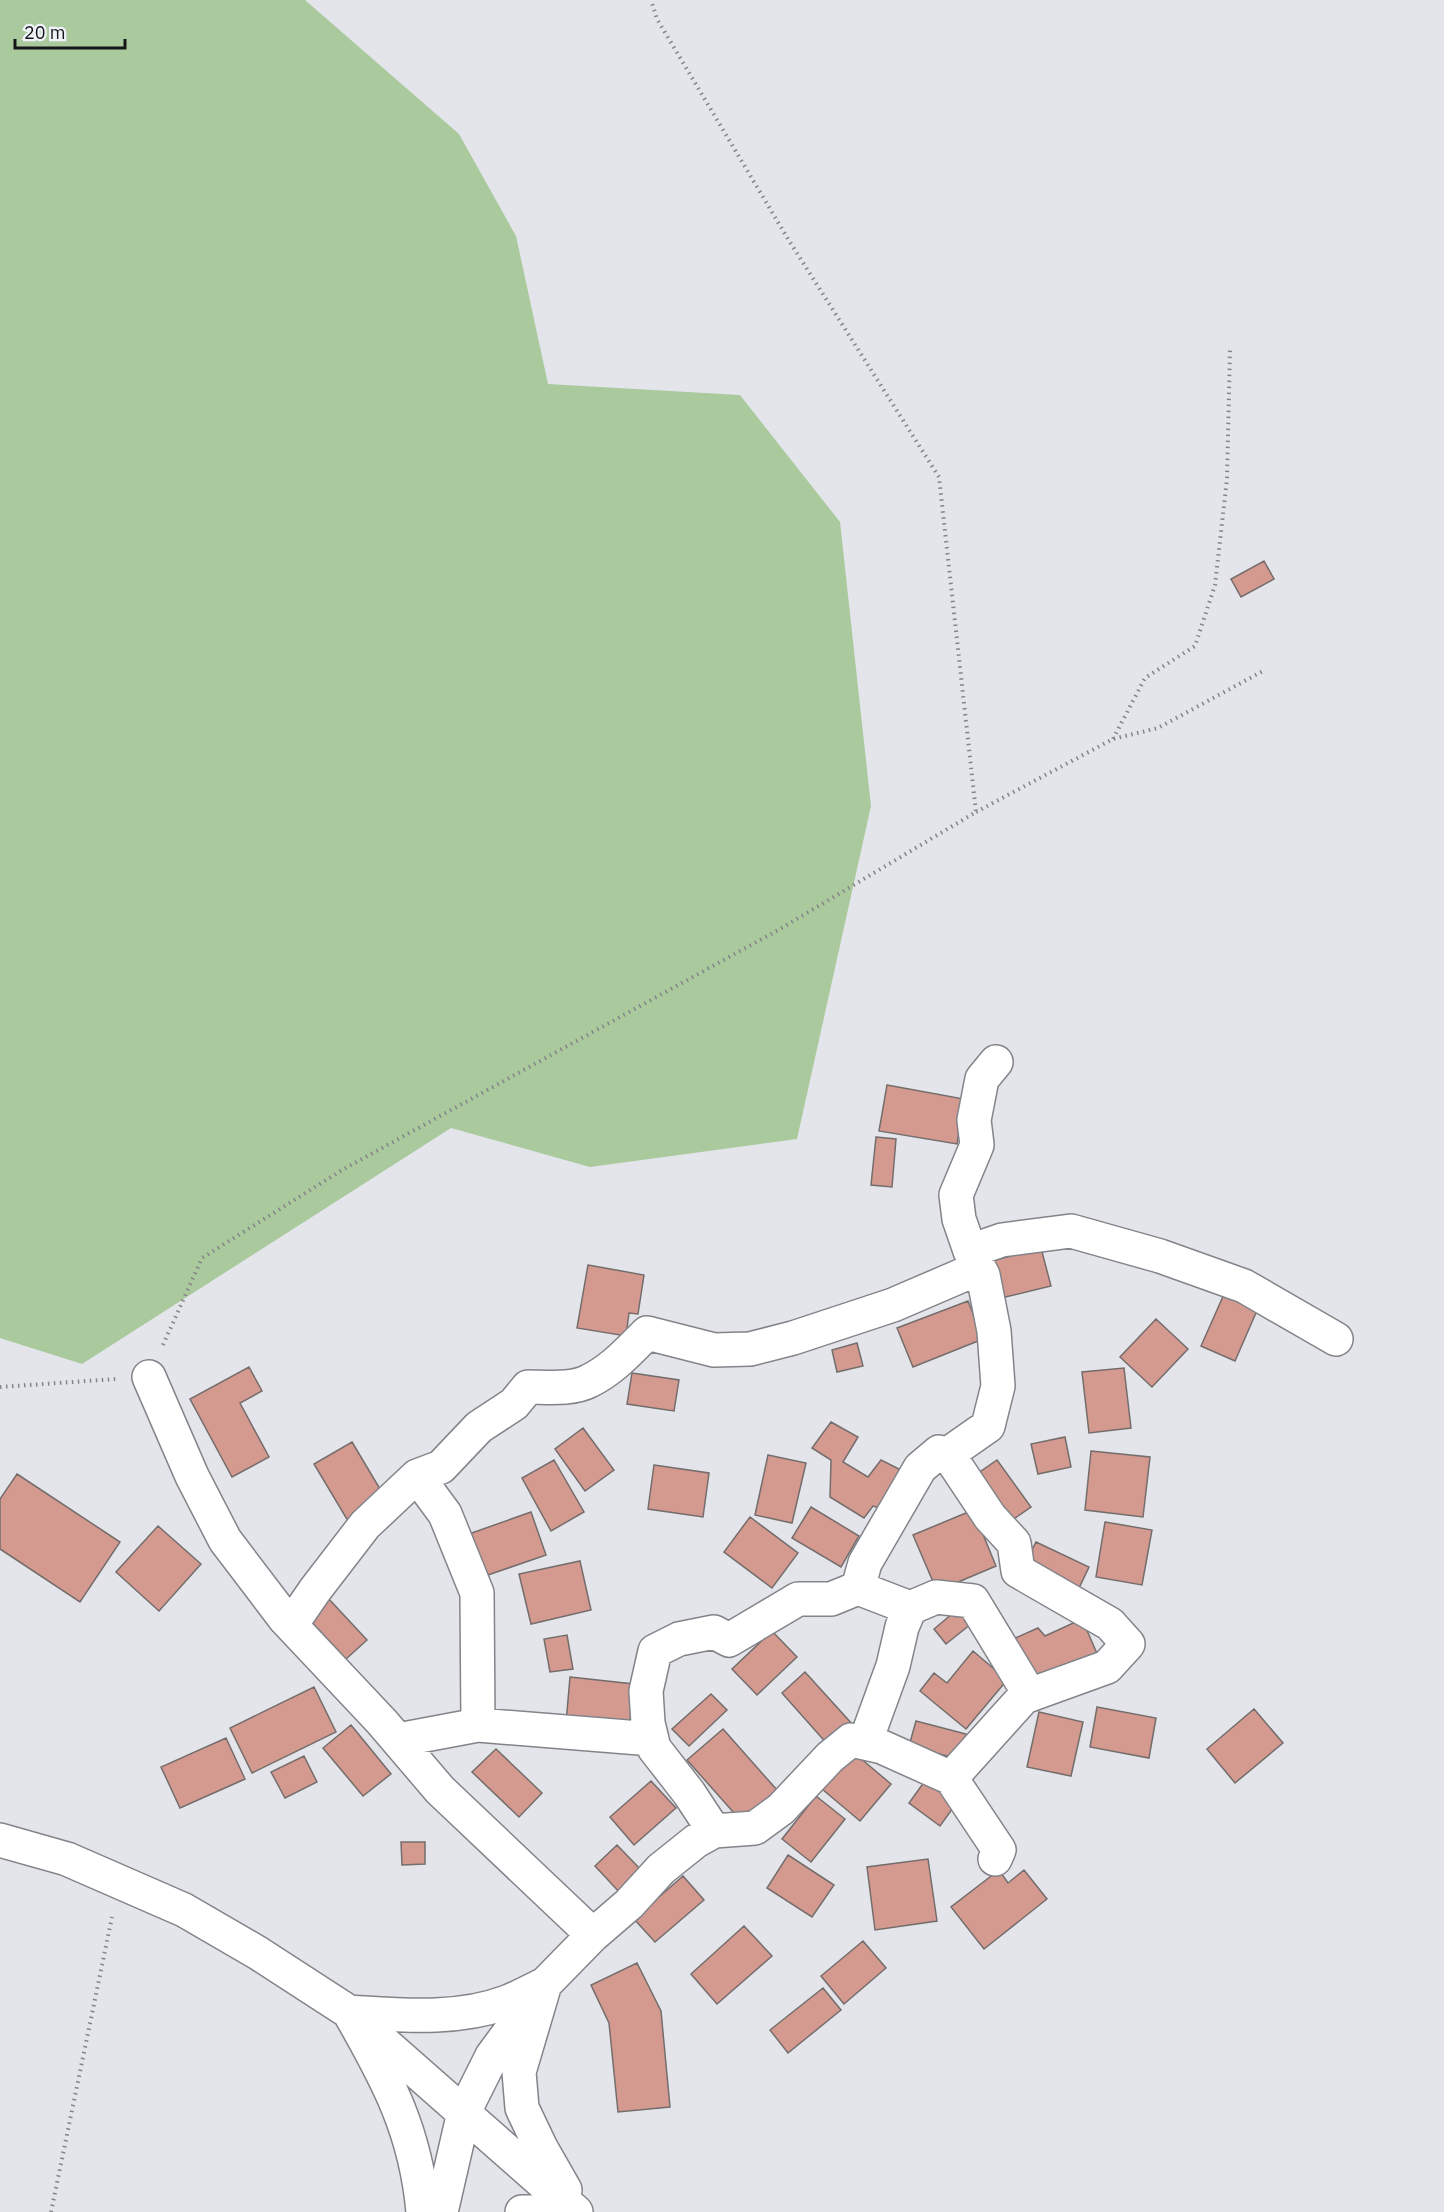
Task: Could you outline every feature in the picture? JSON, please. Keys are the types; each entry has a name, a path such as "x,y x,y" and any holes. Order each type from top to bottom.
{"street":[{"path":"948,1454 988,1426 998,1386 994,1331 983,1275 959,1219 956,1196 977,1145 974,1120 982,1079 996,1062"},
{"path":"291,1626 315,1590 365,1525 417,1476 441,1467 479,1427 514,1404 528,1387 557,1388 588,1382 615,1364 647,1333 714,1350 750,1349 793,1338 893,1305 975,1260 1002,1240 1071,1232 1160,1256 1244,1286 1336,1339"},
{"path":"149,1377 192,1476 225,1540 291,1626 398,1740 440,1790 593,1935"},
{"path":"858,1588 865,1563 920,1468 939,1452 948,1454 990,1517 1014,1544 1018,1571 1110,1624 1128,1644 1107,1667 1024,1697 951,1778"},
{"path":"417,1476 445,1514 477,1593 478,1725"},
{"path":"714,1831 689,1793 654,1748 648,1723 646,1691 655,1651 679,1639 714,1632 729,1640 798,1599 831,1599 858,1588 910,1608 936,1597 973,1601 1030,1695"},
{"path":"864,1743 910,1608"},
{"path":"398,1740 478,1725 652,1739"},
{"path":"441,2212 464,2112 492,2055 545,1984 593,1935 629,1904 660,1869 696,1840 714,1831 755,1828 781,1809 830,1757 851,1740 882,1747 951,1778 999,1850 995,1859"},
{"path":"0,1840 67,1859 120,1881 184,1910 258,1953 349,2012 577,2212"},
{"path":"349,2012 406,2015 464,2013 506,2003 545,1984"},
{"path":"545,1984 519,2072 522,2108 541,2148 577,2212"},
{"path":"349,2012 381,2068 410,2136 419,2173 423,2212"},
{"path":"522,2212 541,2212"}],"path":[{"path":"651,0 657,19 788,239 939,477 976,812"},
{"path":"1113,739 1145,678 1195,646 1215,585 1227,479 1230,350"},
{"path":"0,1387 149,1377 202,1258 342,1170 780,929 976,812 1113,739 1158,728 1263,671"},
{"path":"51,2212 120,1881"}],"green space":[{"path":"0,0 305,0 459,134 516,236 548,384 740,395 840,522 871,806 797,1139 590,1167 451,1128 82,1364 0,1338"}],"building":[{"path":"1264,561 1274,579 1241,597 1231,579"},
{"path":"887,1085 964,1099 957,1144 879,1131"},
{"path":"876,1137 896,1139 892,1187 871,1185"},
{"path":"1041,1248 1051,1286 1001,1298 992,1261"},
{"path":"588,1265 644,1275 638,1314 629,1313 626,1336 577,1328"},
{"path":"1225,1292 1259,1306 1235,1361 1201,1346"},
{"path":"968,1301 983,1339 913,1367 897,1328"},
{"path":"1156,1319 1188,1349 1152,1387 1120,1357"},
{"path":"857,1343 863,1366 837,1372 832,1350"},
{"path":"249,1367 262,1391 240,1403 269,1457 232,1477 190,1399"},
{"path":"1124,1368 1131,1428 1089,1433 1082,1372"},
{"path":"632,1373 679,1380 674,1411 627,1404"},
{"path":"831,1422 858,1437 843,1462 868,1477 881,1460 905,1472 883,1509 873,1506 864,1518 830,1497 831,1460 812,1448"},
{"path":"583,1428 614,1470 585,1491 555,1449"},
{"path":"1065,1437 1071,1467 1038,1474 1031,1444"},
{"path":"352,1442 386,1499 348,1521 314,1464"},
{"path":"1091,1451 1150,1457 1143,1517 1085,1510"},
{"path":"768,1455 806,1463 792,1523 755,1515"},
{"path":"554,1460 584,1512 551,1531 522,1478"},
{"path":"997,1460 1031,1507 1008,1523 974,1476"},
{"path":"654,1465 709,1473 703,1517 648,1509"},
{"path":"17,1474 120,1542 80,1602 0,1549 0,1499"},
{"path":"811,1507 859,1536 841,1567 792,1538"},
{"path":"973,1510 996,1566 937,1591 913,1535"},
{"path":"531,1512 546,1555 485,1576 469,1534"},
{"path":"750,1517 798,1553 772,1588 724,1552"},
{"path":"1105,1522 1152,1530 1142,1585 1096,1577"},
{"path":"158,1526 201,1564 159,1611 116,1572"},
{"path":"1036,1542 1089,1567 1079,1588 1026,1562"},
{"path":"580,1561 591,1610 531,1624 519,1574"},
{"path":"327,1597 367,1640 346,1659 306,1616"},
{"path":"958,1609 971,1624 946,1644 934,1629"},
{"path":"1082,1619 1099,1658 1033,1687 1011,1640 1038,1628 1045,1636"},
{"path":"772,1631 797,1657 757,1695 732,1669"},
{"path":"567,1635 573,1669 550,1672 544,1639"},
{"path":"973,1651 1007,1680 966,1729 920,1691 934,1673 947,1683"},
{"path":"805,1672 853,1725 829,1746 782,1693"},
{"path":"570,1677 634,1684 629,1730 566,1723"},
{"path":"314,1687 336,1732 252,1773 230,1728"},
{"path":"711,1694 727,1710 689,1746 672,1729"},
{"path":"1097,1707 1156,1718 1149,1758 1090,1747"},
{"path":"1254,1709 1283,1743 1235,1783 1207,1749"},
{"path":"1039,1712 1083,1722 1071,1776 1027,1767"},
{"path":"916,1721 966,1734 959,1759 909,1746"},
{"path":"351,1725 391,1774 363,1796 323,1748"},
{"path":"723,1729 777,1790 742,1822 687,1760"},
{"path":"226,1738 245,1779 180,1808 161,1767"},
{"path":"496,1749 542,1793 519,1817 472,1772"},
{"path":"853,1752 891,1784 860,1821 822,1789"},
{"path":"304,1756 317,1782 285,1798 271,1772"},
{"path":"927,1778 958,1801 940,1826 909,1803"},
{"path":"651,1781 676,1808 634,1845 610,1817"},
{"path":"816,1796 845,1819 811,1862 782,1839"},
{"path":"401,1842 425,1842 425,1864 402,1865"},
{"path":"617,1845 643,1872 621,1894 595,1866"},
{"path":"788,1855 834,1885 812,1917 767,1888"},
{"path":"928,1859 937,1921 875,1930 867,1867"},
{"path":"999,1870 1008,1883 1024,1870 1047,1899 984,1949 951,1907"},
{"path":"683,1876 704,1900 655,1942 634,1919"},
{"path":"744,1926 772,1956 717,2004 691,1974"},
{"path":"863,1941 886,1968 844,2004 821,1976"},
{"path":"637,1963 661,2011 670,2107 618,2112 609,2023 591,1985"},
{"path":"823,1988 841,2010 788,2053 770,2030"}]}
